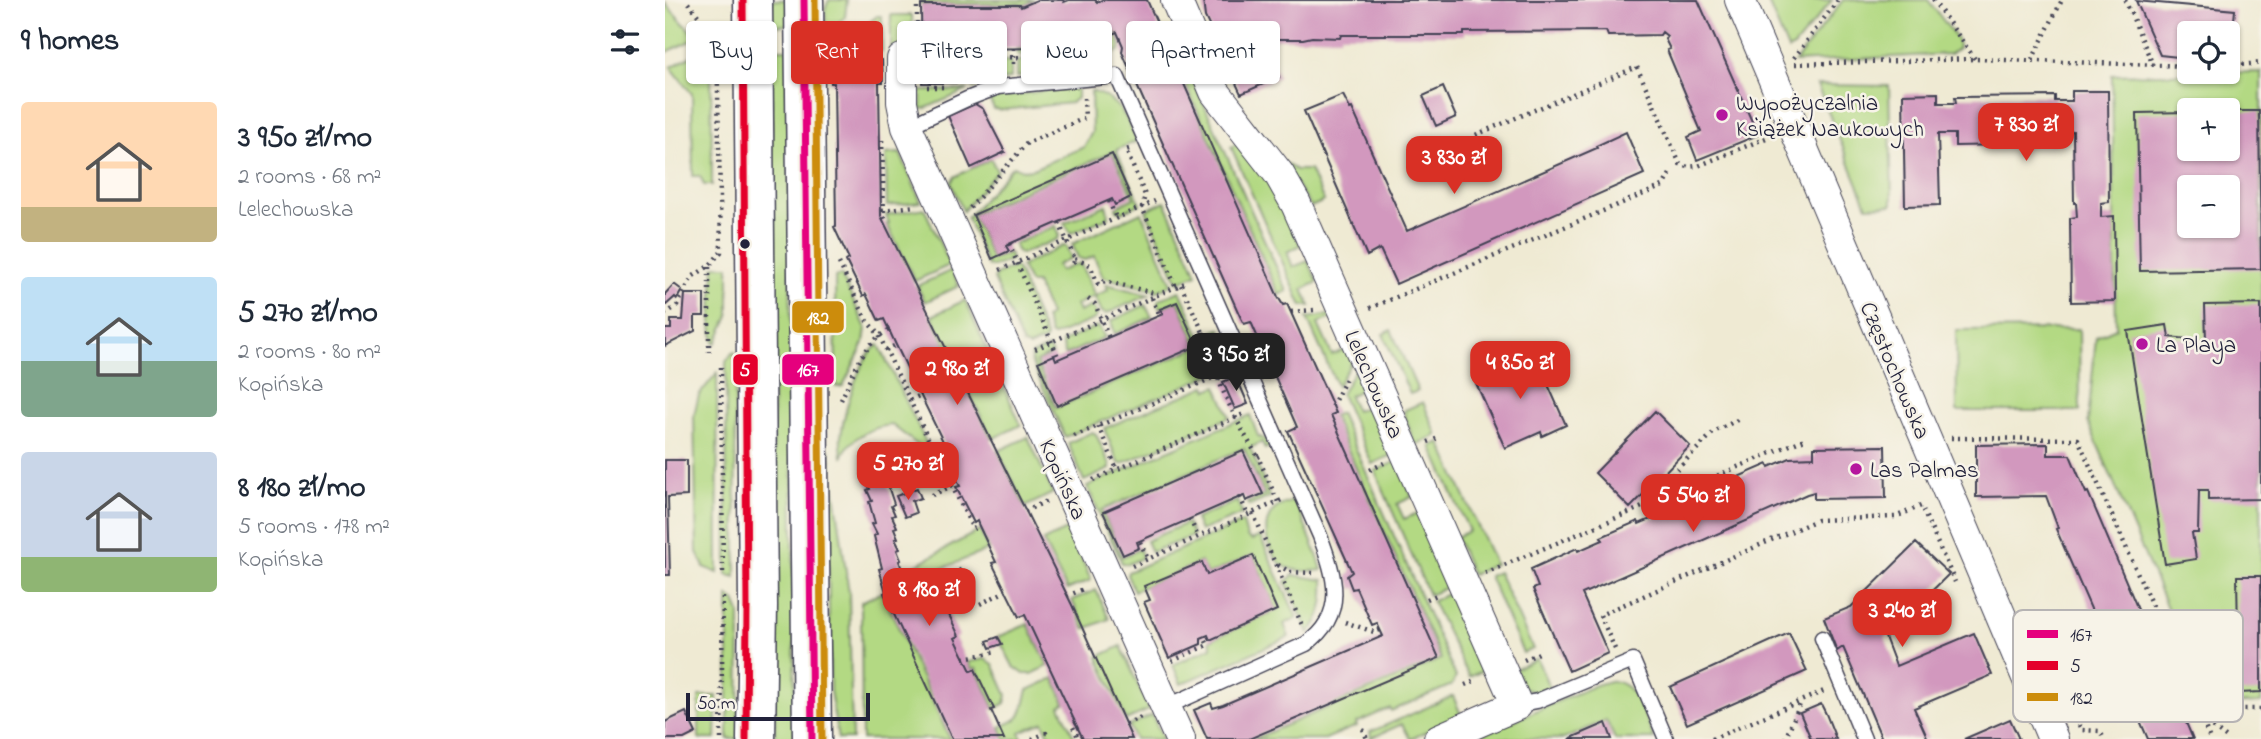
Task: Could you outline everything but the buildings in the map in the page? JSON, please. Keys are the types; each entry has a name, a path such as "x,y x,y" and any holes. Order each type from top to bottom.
{"main road":[{"path":"753,0 758,606 756,739"},
{"path":"804,0 812,739"}],"street":[{"name":"Lelechowska","path":"1176,0 1215,92 1279,174 1296,204 1517,705"},
{"name":"Częstochowska","path":"1740,0 2013,645"},
{"name":"Kopińska","path":"894,57 902,102 895,128 1180,739"},
{"path":"1439,739 1517,705"},
{"name":"Częstochowska","path":"2046,722 2053,739"}],"lane":[{"path":"895,128 998,88 1117,76 1319,536 1332,575 1334,597 1330,618 1315,637 1306,643 1166,707"},
{"path":"1822,638 1864,739"},
{"path":"1517,705 1537,701 1633,661 1666,739"}],"path":[{"path":"665,314 677,306 692,277 709,266 721,252 717,40 688,0"},
{"path":"1838,0 1789,64 2032,60 2177,66"},
{"path":"1933,0 1975,60"},
{"path":"2032,60 2062,0"},
{"path":"2125,0 2153,65"},
{"path":"1014,48 1014,77"},
{"path":"883,57 894,57"},
{"path":"1007,58 1021,58"},
{"path":"2240,65 2261,63"},
{"path":"1488,172 1473,136 1637,67 1680,164 1697,166 1766,138"},
{"path":"917,88 956,87"},
{"path":"963,217 1027,144 1085,118 1084,90"},
{"path":"887,223 882,210 895,128"},
{"path":"1134,147 1126,150 1145,195 1142,207 1203,332 1216,376 1234,418 1258,457 1278,502"},
{"path":"1364,311 1663,186 1670,174"},
{"path":"989,274 1157,200"},
{"path":"1109,201 1116,218"},
{"path":"882,210 927,204"},
{"path":"1059,223 1075,259 1090,265 1098,284 1105,281 1159,295"},
{"path":"1009,244 1059,359"},
{"path":"835,253 867,321 879,335 942,468"},
{"path":"1072,266 1075,259"},
{"path":"709,266 709,352"},
{"path":"1025,354 1193,279"},
{"path":"1152,298 1159,316"},
{"path":"1088,299 1095,304 1109,338"},
{"path":"1203,332 1211,328"},
{"path":"839,403 870,344 889,330"},
{"path":"886,350 897,345"},
{"path":"721,367 723,575"},
{"path":"1064,440 1226,372"},
{"path":"910,400 921,395"},
{"path":"1332,406 1337,395"},
{"path":"1083,484 1249,412"},
{"path":"1676,494 1664,482 1714,432 1741,418"},
{"path":"1098,426 1117,469"},
{"path":"1482,575 1807,438"},
{"path":"1951,438 2078,439 2154,610"},
{"path":"933,448 944,443"},
{"path":"1258,457 1267,453"},
{"path":"932,495 952,486 973,529 979,526"},
{"path":"1025,511 1057,496"},
{"path":"1240,497 1275,562 1305,630 1302,633"},
{"path":"1122,570 1289,497"},
{"path":"1616,653 1600,615 1817,520 1895,517 1921,506"},
{"path":"1190,519 1198,537"},
{"path":"1140,541 1147,559"},
{"path":"1275,562 1290,572 1324,575"},
{"path":"933,581 963,569"},
{"path":"980,604 1006,591"},
{"path":"721,739 723,594"},
{"path":"1339,633 1348,610"},
{"path":"1345,622 1374,632 1380,630"},
{"path":"1171,661 1208,645 1204,637"},
{"path":"964,657 997,652"},
{"path":"1712,739 1842,684"},
{"path":"1785,739 1801,701"},
{"path":"2243,709 2261,709"},
{"path":"2203,722 2210,739"},
{"path":"2206,722 2228,739"},
{"path":"1076,723 1072,725 1079,739"},
{"path":"1363,729 1367,739"},
{"path":"1032,739 1046,733 1048,739"}],"green space":[{"path":"770,0 788,0 788,25 777,26 777,21 771,21"},
{"path":"829,0 847,0 845,17 840,21 826,21 825,9"},
{"path":"921,0 1034,0 1022,6 921,4"},
{"path":"1767,0 1832,0 1794,47 1788,50"},
{"path":"1843,0 1928,0 1957,39 1958,48 1950,54 1795,62"},
{"path":"665,3 686,26 686,43 665,53"},
{"path":"891,15 912,15 912,21 897,21 897,56 891,56"},
{"path":"877,16 882,16 882,21 871,21"},
{"path":"1116,33 1121,45 1120,50 1112,53 1112,35"},
{"path":"777,49 788,49 795,739 775,739 771,84 777,84"},
{"path":"686,59 686,84 711,84 712,185 704,185 700,176 693,176 692,94 671,67"},
{"path":"1007,61 1011,61 1011,78 1007,79"},
{"path":"1017,61 1021,61 1021,76 1017,77"},
{"path":"2240,72 2261,72 2261,703 2243,703 2243,610 2168,610 2088,422 2096,337 2116,328 2112,75 2177,74 2177,84 2240,84"},
{"path":"973,84 988,84 973,88"},
{"path":"1185,84 1195,84 1287,291 1279,295"},
{"path":"1817,85 1889,86 1892,205 1867,206"},
{"path":"1077,87 1077,98 1071,103 1001,110 994,109 989,99 1062,88"},
{"path":"968,90 926,108 921,109 921,91"},
{"path":"1091,91 1115,104 1125,116 1137,141 1116,150 1140,204 1122,212 1117,210 1116,207 1134,198 1112,152 972,214 992,260 1009,253 1011,257 1010,260 993,267 988,266 967,218 1013,166 1023,170 1033,169 1084,147 1092,132"},
{"path":"1239,143 1275,189 1301,245 1287,252 1293,267 1308,261 1318,282 1303,289 1310,306 1302,306 1231,147"},
{"path":"900,153 921,202 887,206 886,154"},
{"path":"991,159 997,171 963,211 951,183 954,177"},
{"path":"1281,161 1296,170 1310,170 1324,201 1311,207"},
{"path":"1165,201 1197,274 1178,282 1146,210"},
{"path":"1106,205 1109,217 1071,233 1064,223"},
{"path":"924,208 950,265 915,281 887,224 886,215"},
{"path":"1141,212 1172,284 1158,291 1103,277 1094,256 1085,260 1078,258 1072,244"},
{"path":"1056,226 1058,239 1018,253 1014,244"},
{"path":"1066,246 1071,258 1057,265 1060,271 1080,263 1095,296 1108,290 1106,284 1149,295 1106,314 1102,312 1094,296 1076,305 1079,312 1092,306 1097,315 1095,319 1051,335 1045,319 1050,315 1036,283 1029,283 1021,266"},
{"path":"714,266 729,266 729,316 716,343 712,323"},
{"path":"1014,267 1046,337 1029,347 1023,345 994,279 996,275"},
{"path":"952,270 959,286 925,302 917,286"},
{"path":"841,275 866,328 864,343 843,386 836,387 835,277"},
{"path":"1180,291 1204,344 1214,340 1211,333 1220,329 1223,335 1219,344 1229,367 1065,437 1031,361 1032,355 1048,348 1052,354 1036,362 1056,408 1198,347 1178,301 1160,308 1158,303 1160,299"},
{"path":"965,300 1021,425 992,439 932,316"},
{"path":"1145,305 1152,317 1115,334 1111,321"},
{"path":"1335,316 1318,324 1332,355 1349,348 1354,358 1337,386 1307,318"},
{"path":"1098,326 1105,337 1065,355 1062,342"},
{"path":"2079,329 2080,411 1957,411 1956,330"},
{"path":"1391,330 1418,391 1410,394 1383,334"},
{"path":"879,345 933,457 892,425 877,428 855,439 842,458 841,436 845,413 865,360"},
{"path":"735,352 736,577 727,575 726,362"},
{"path":"1356,368 1365,388 1349,396 1356,411 1372,404 1394,454 1372,464 1341,394"},
{"path":"717,373 718,573 704,567 697,552 694,415 699,395"},
{"path":"1206,386 1208,390 1217,386 1230,417 1121,464 1118,462 1105,428"},
{"path":"1423,402 1437,435 1415,445 1404,413"},
{"path":"1340,413 1456,677 1452,685 1391,711 1390,708 1325,739 1254,739 1441,659 1333,416"},
{"path":"1250,415 1258,436 1269,441 1271,446 1265,449 1262,442 1250,448 1270,497 1250,506 1247,503 1265,495 1244,448 1102,510 1122,557 1140,549 1142,558 1128,564 1122,563 1087,486"},
{"path":"1092,432 1096,434 1110,469 1084,481 1068,443"},
{"path":"1028,437 1053,493 1025,507 998,451"},
{"path":"1440,442 1495,564 1472,575 1456,537 1469,531 1431,446"},
{"path":"827,450 849,593 852,739 838,739 830,691"},
{"path":"1397,461 1412,497 1397,504 1404,519 1420,512 1452,585 1429,595 1375,471"},
{"path":"1295,500 1322,570 1301,571 1288,568 1281,564 1271,550 1266,533 1269,517 1276,508"},
{"path":"1237,501 1242,513 1240,515 1200,531 1195,519"},
{"path":"1243,522 1247,537 1252,540 1260,536 1297,618 1284,624 1289,637 1181,684 1173,665 1212,647 1210,640 1277,610 1253,555 1207,575 1201,562 1134,591 1128,572"},
{"path":"1187,523 1193,535 1191,537 1151,552 1146,541"},
{"path":"1068,529 1091,580 1067,590 1043,541"},
{"path":"980,530 988,550 906,583 901,573"},
{"path":"1498,572 1533,649 1523,653 1489,576"},
{"path":"1293,575 1324,580 1322,608 1309,633 1286,582"},
{"path":"1096,590 1109,619 1085,629 1072,600"},
{"path":"1454,591 1489,668 1469,677 1432,601"},
{"path":"882,592 950,739 862,739 861,602"},
{"path":"728,596 735,601 740,613 739,739 728,739"},
{"path":"1028,624 1048,666 1032,674 1024,674 1013,666 998,637"},
{"path":"1121,646 1149,710 1126,720 1098,657"},
{"path":"985,659 993,664 1007,695 1005,703 995,709 976,668 972,670 968,662"},
{"path":"1537,659 1550,689 1538,694 1524,688 1515,669"},
{"path":"1054,678 1065,703 1060,706 1075,739 1051,739 1043,722 1020,732 1022,739 1005,739 1000,727 1021,714 1028,690"},
{"path":"1610,681 1627,687 1633,694 1654,739 1615,739 1606,720 1564,739 1473,738 1596,685"},
{"path":"699,696 717,696 716,739 699,739"},
{"path":"1453,696 1462,717 1410,739 1402,724 1371,738 1370,732"},
{"path":"1152,715 1163,739 1135,739 1129,726"}],"transit line":[{"name":"5","path":"743,0 746,739"},
{"name":"167","path":"804,0 812,739"},
{"name":"182","path":"815,0 822,739"}],"place":[{"name":"Wypożyczalnia Książek Naukowych","path":"1722,115"},
{"name":"La Playa","path":"2142,344"},
{"name":"Las Palmas","path":"1856,469"}]}
